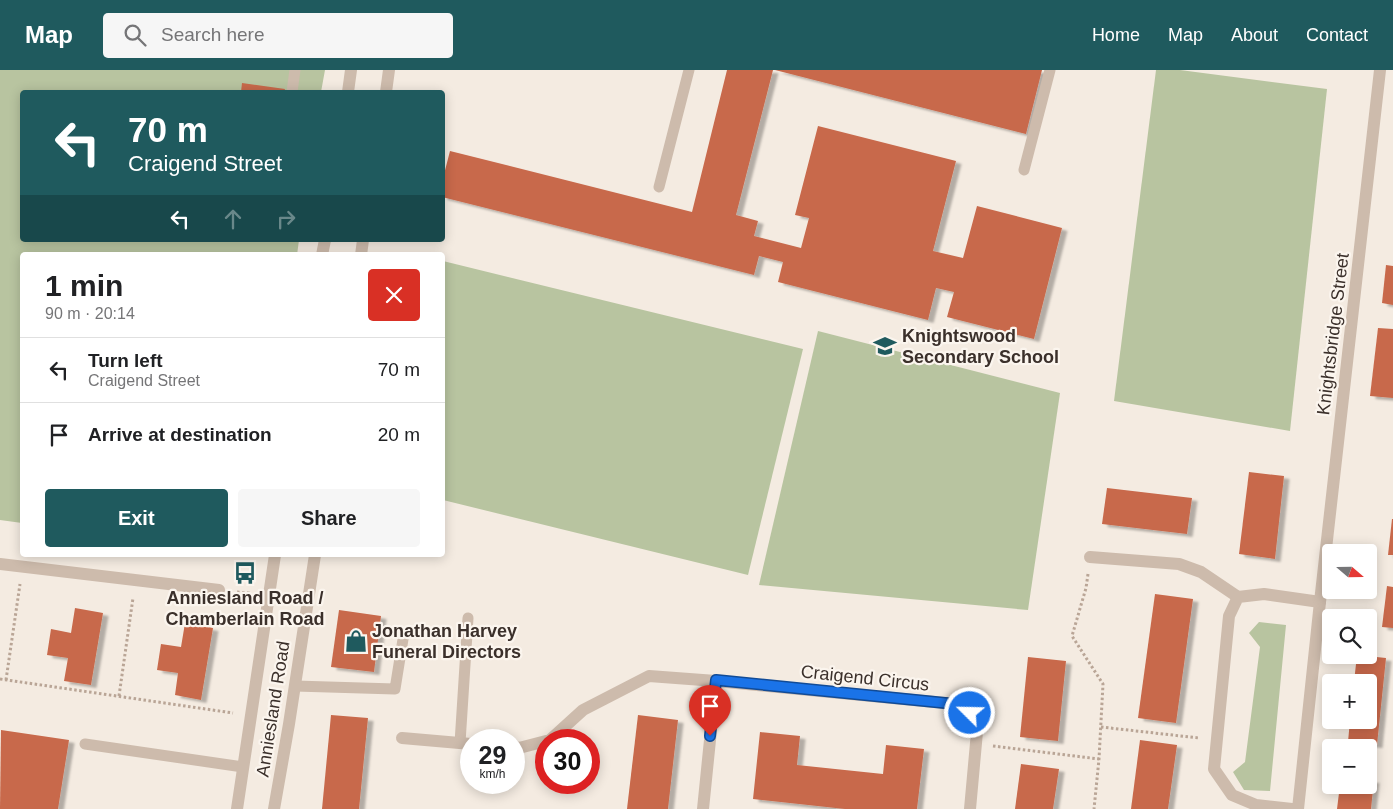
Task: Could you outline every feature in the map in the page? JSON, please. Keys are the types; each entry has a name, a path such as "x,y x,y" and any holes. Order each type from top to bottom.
{"street":[{"path":"348,90 351,70"},
{"path":"386,90 389,70"},
{"name":"Knightsbridge Street","path":"1298,809 1380,70"},
{"name":"Anniesland Road","path":"237,809 276,557"},
{"name":"Anniesland Road","path":"274,809 315,557"},
{"path":"1090,557 1179,564 1201,572 1238,596 1264,594 1320,602"},
{"path":"0,564 219,590"},
{"path":"1238,596 1229,616 1214,769 1232,795 1256,805 1292,809"},
{"name":"Craigend Circus","path":"562,729 583,710 649,676 716,680 955,704 970,713 977,732 970,809"},
{"path":"703,809 716,680"},
{"path":"402,738 460,743"}],"lane":[{"path":"292,90 295,70"},
{"path":"659,186 689,70"},
{"path":"1024,170 1050,70"},
{"path":"466,729 468,618"},
{"path":"295,686 395,689 404,633"},
{"path":"85,744 243,767"}],"path":[{"path":"1090,557 1086,588 1072,636 1103,684 1094,809"},
{"path":"6,680 22,566"},
{"path":"119,696 135,580"},
{"path":"219,590 269,595"},
{"path":"0,679 251,716"},
{"path":"1101,727 1216,739"},
{"path":"977,744 1099,759"}],"green space":[{"path":"0,70 325,70 321,90 20,90 20,242 299,242 297,252 20,252 20,523 0,520"},
{"path":"1156,70 1180,70 1327,89 1290,431 1114,401"},
{"path":"445,261 803,349 748,575 445,500"},
{"path":"818,331 1060,393 1028,610 759,585"},
{"path":"1259,622 1286,625 1270,791 1244,790 1233,772 1245,762 1260,647 1249,633"}],"building":[{"path":"727,70 773,70 736,215 758,221 754,236 801,248 809,218 795,215 818,126 956,161 933,251 963,258 977,206 1062,228 1034,339 947,317 954,292 936,288 928,320 778,282 783,262 759,256 754,275 445,198 445,170 450,151 692,212"},
{"path":"775,70 1042,70 1026,134"},
{"path":"242,83 285,89 285,90 241,90"},
{"path":"1386,265 1393,266 1393,305 1382,303"},
{"path":"1378,328 1393,329 1393,398 1370,396"},
{"path":"1249,472 1284,476 1275,559 1239,554"},
{"path":"1107,488 1192,498 1187,534 1102,524"},
{"path":"1392,519 1393,555 1388,555"},
{"path":"1387,586 1393,587 1393,628 1382,627"},
{"path":"1155,594 1193,599 1176,723 1138,718"},
{"path":"75,608 103,613 91,685 64,681 68,658 47,655 51,629 71,633"},
{"name":"Jonathan Harvey Funeral Directors","path":"339,610 381,616 374,672 331,667"},
{"path":"185,623 213,628 201,700 175,695 178,673 157,670 161,644 181,647"},
{"path":"1028,657 1066,661 1058,741 1020,737"},
{"path":"1377,657 1386,658 1377,745 1377,739 1348,739 1349,729 1377,729 1377,674 1355,674 1356,664 1377,664"},
{"path":"331,715 368,718 359,809 322,809"},
{"path":"638,715 678,720 668,809 627,809"},
{"path":"1,730 69,740 58,809 0,809"},
{"path":"760,732 800,736 797,765 883,774 886,745 924,749 917,809 845,809 753,799"},
{"path":"1140,740 1177,745 1168,809 1131,809"},
{"path":"1021,764 1059,769 1053,809 1015,809"},
{"path":"1339,794 1373,794 1371,809 1337,809"}],"place":[{"name":"Knightswood Secondary School","path":"885,346"},
{"name":"Anniesland Road / Chamberlain Road","path":"245,573"},
{"name":"Jonathan Harvey Funeral Directors","path":"356,641"}],"route":[{"path":"710,736 716,680 955,704 970,713"}]}
